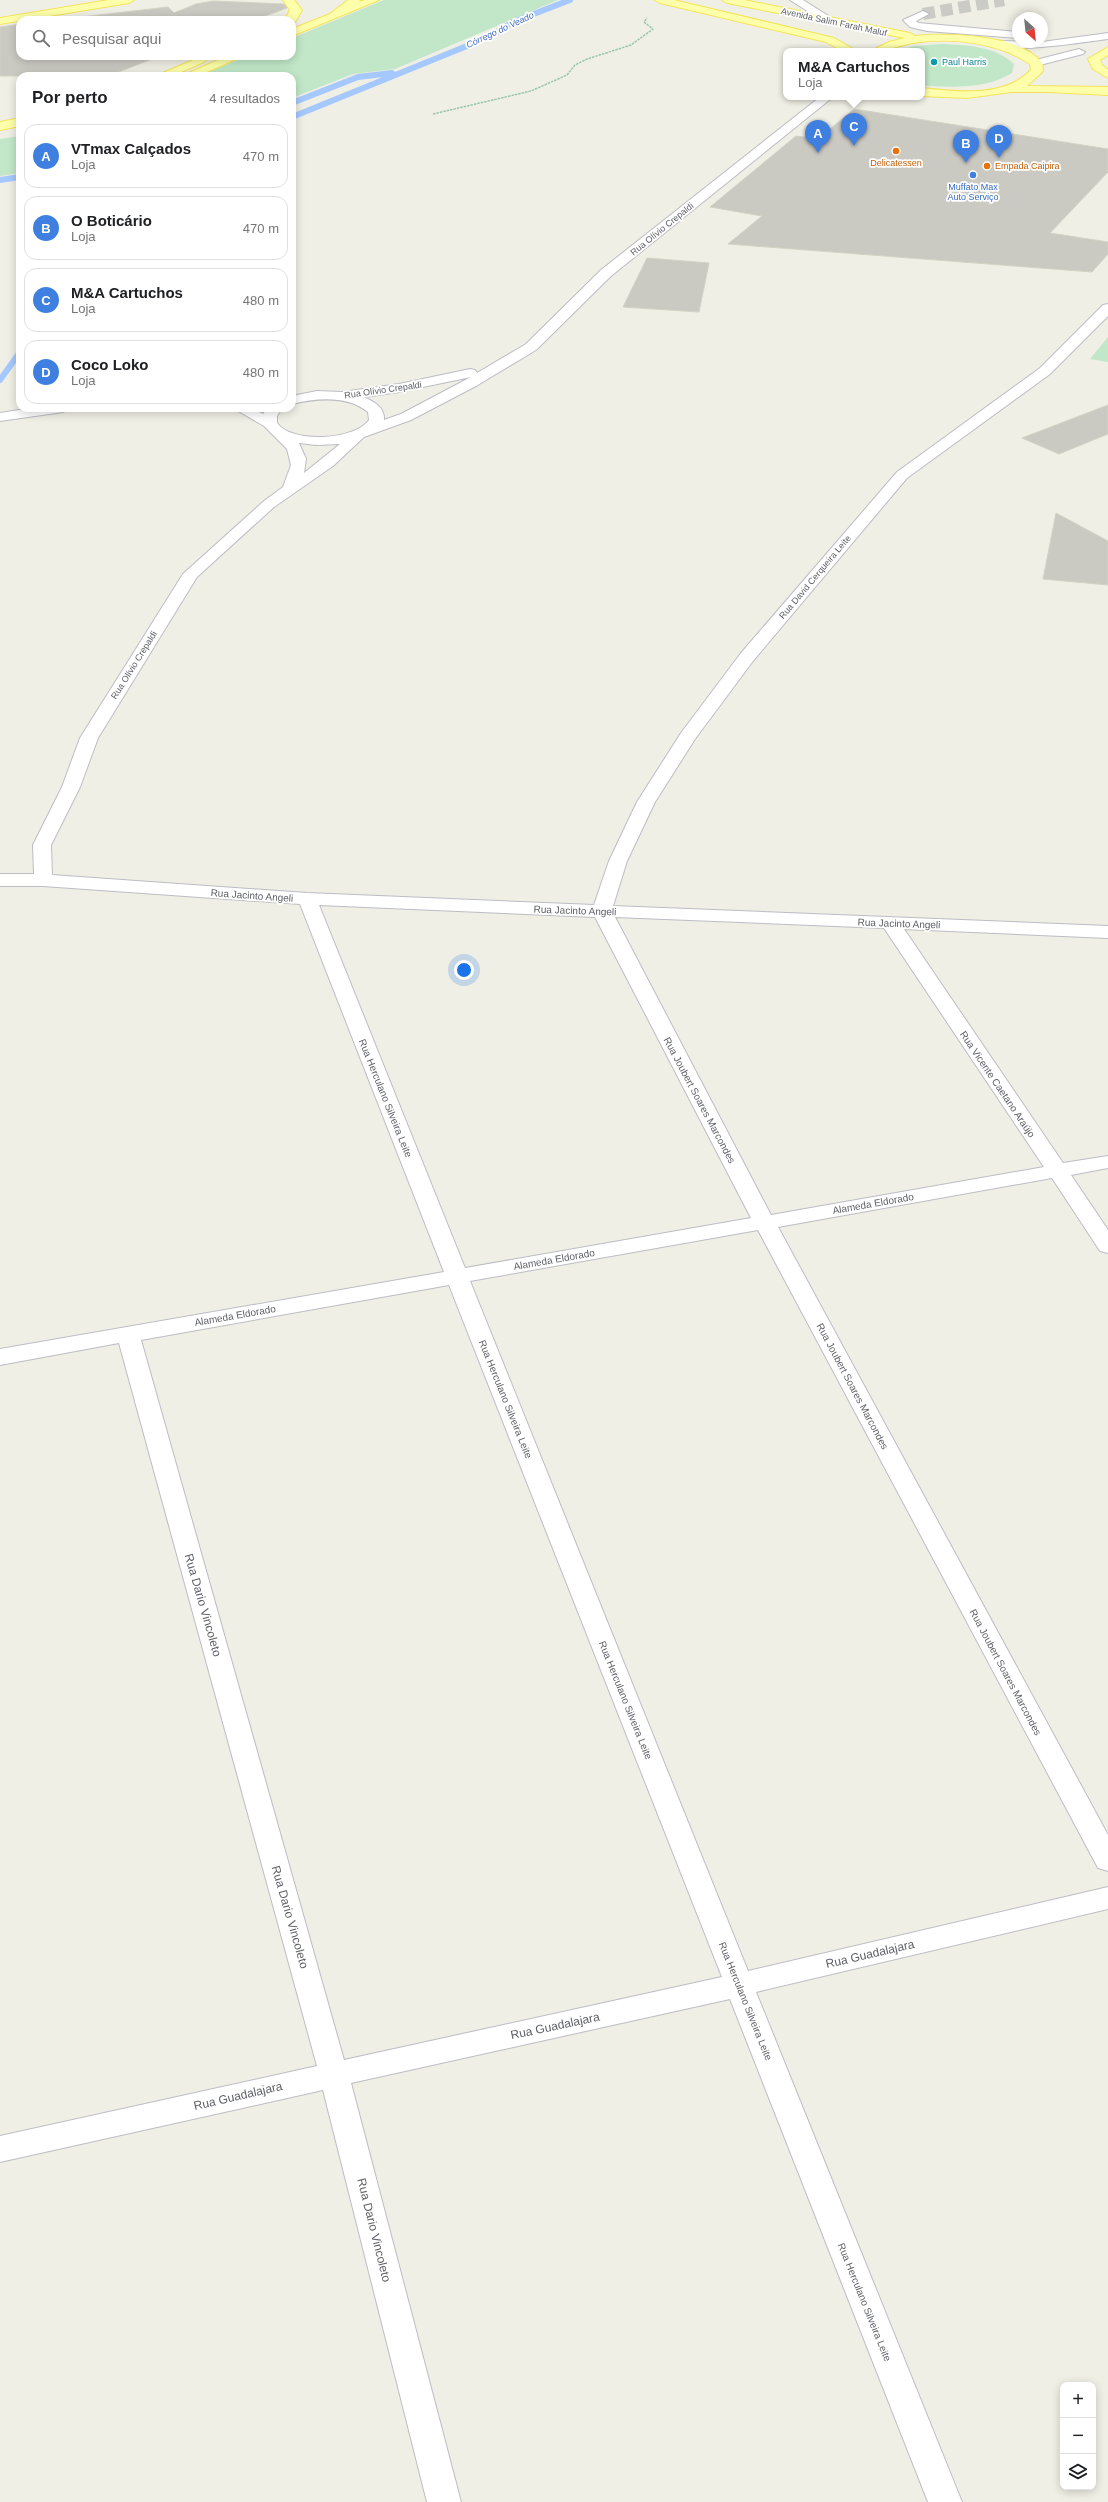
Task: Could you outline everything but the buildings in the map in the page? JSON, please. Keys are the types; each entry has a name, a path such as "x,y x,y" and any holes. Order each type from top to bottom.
{"main road":[{"path":"0,11 66,0"},
{"path":"31,16 129,0"},
{"path":"288,0 296,10 293,16"},
{"path":"334,16 356,0"},
{"path":"296,31 374,0"},
{"name":"Avenida Salim Farah Maluf","path":"660,0 830,40 845,48"},
{"name":"Avenida Salim Farah Maluf","path":"732,1 898,35 941,38"},
{"path":"0,21 16,18"},
{"path":"882,48 910,40 941,38 997,44 1015,49 1028,56 1036,67 1053,74"},
{"path":"1108,49 1094,59 1097,67 1108,75"},
{"path":"171,72 200,60"},
{"path":"198,72 227,60"},
{"path":"1004,90 1021,85 1032,78 1036,67"},
{"path":"1075,77 1108,82"},
{"path":"925,92 978,94 1004,90 1048,88 1108,91"},
{"path":"0,126 16,123"},
{"path":"0,135 16,132"}],"street":[{"path":"795,0 832,22"},
{"path":"923,14 909,20 914,25 927,28 1012,35"},
{"path":"1048,35 1108,28"},
{"path":"997,44 1034,45 1108,36"},
{"path":"1036,67 1075,52 1108,49"},
{"name":"Rua Olívio Crepaldi","path":"43,880 42,845 71,787 89,738 191,574 232,536 290,489 328,463 363,432 406,416 471,383 500,364 531,347 606,273 823,100"},
{"name":"Rua David Cerqueira Leite","path":"602,911 618,861 646,802 687,737 747,657 902,475 1045,371 1108,308"},
{"name":"Rua Olívio Crepaldi","path":"336,396 431,383 500,364"},
{"path":"248,412 269,423 281,434 315,441 338,440 363,432 376,423 378,417 376,410 358,400 336,396 296,396"},
{"path":"296,399 307,397"},
{"path":"0,417 35,412"},
{"path":"269,423 272,412"},
{"name":"Rua Olívio Crepaldi","path":"281,434 292,443 300,456 298,471 290,489"},
{"name":"Rua Jacinto Angeli","path":"0,866 43,880"},
{"name":"Rua Jacinto Angeli","path":"0,880 43,880 307,899 1108,932"},
{"name":"Rua Herculano Silveira Leite","path":"307,899 945,2502"},
{"name":"Rua Joubert Soares Marcondes","path":"602,911 764,1222 1108,1860"},
{"name":"Rua Vicente Caetano Araújo","path":"889,922 1108,1246"},
{"name":"Alameda Eldorado","path":"0,1357 1108,1162"},
{"name":"Rua Dario Vincoleto","path":"128,1334 334,2075 444,2502"},
{"name":"Rua Guadalajara","path":"0,2149 739,1985 1108,1898"}],"path":[{"path":"433,114 531,91 567,75 575,65 588,59 631,45 653,29 644,22 645,19 678,4"}],"green space":[{"path":"384,0 558,0 395,69 353,74 296,96 296,72 209,72 238,60 296,60 296,36"},
{"path":"941,44 961,45 989,50 998,53 1014,64 1012,73 992,82 971,86 927,86 925,85 925,48 907,48"},
{"path":"16,137 16,174 0,176 0,139"},
{"path":"1108,337 1108,362 1090,359"}],"waterway":[{"name":"Córrego do Veado","path":"296,115 489,37 513,22 570,0"},
{"name":"Córrego do Veado","path":"296,101 358,77 392,73"},
{"name":"Córrego do Veado","path":"0,180 16,178"},
{"name":"Córrego do Veado","path":"0,380 16,358"}],"tunnel":[{"path":"923,14 1004,0"}],"place":[{"name":"Paul Harris","path":"934,62"},
{"name":"M&A Cartuchos","path":"854,146"},
{"name":"Delicatessen","path":"896,151"},
{"name":"VTmax Calçados","path":"818,153"},
{"name":"Coco Loko","path":"999,158"},
{"name":"O Boticário","path":"966,163"},
{"name":"Empada Caipira","path":"987,166"},
{"name":"Muffato Max Auto Serviço","path":"973,175"}]}
